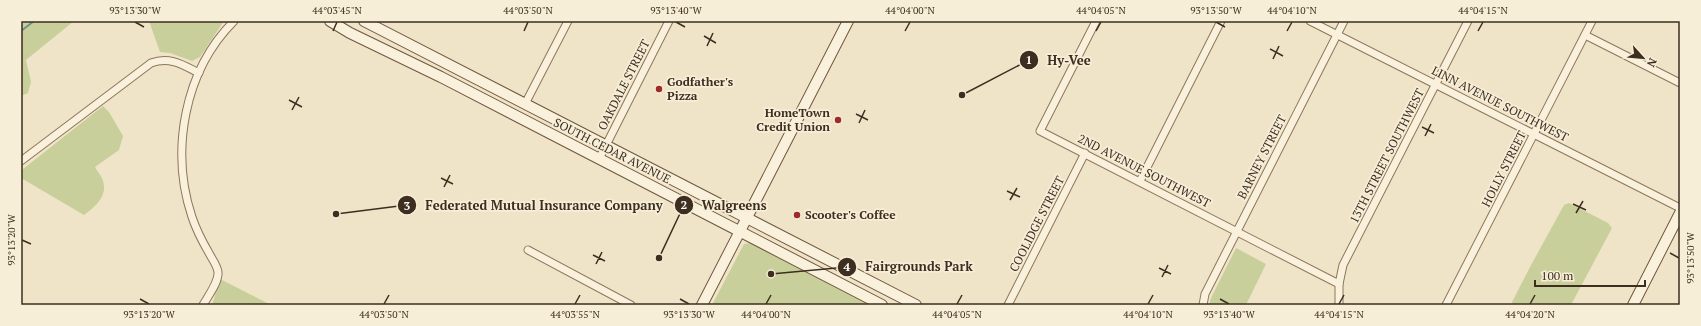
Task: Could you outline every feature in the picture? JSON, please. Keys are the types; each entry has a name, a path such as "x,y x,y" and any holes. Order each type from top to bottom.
{"main road":[{"name":"SOUTH CEDAR AVENUE","path":"330,21 350,33 441,77 882,305"},
{"name":"SOUTH CEDAR AVENUE","path":"364,21 916,305"},
{"path":"702,305 748,219 848,21"},
{"path":"1633,305 1680,213"}],"street":[{"path":"203,305 216,281 218,272 216,264 200,236 192,218 186,198 182,158 183,131 186,111 199,73 219,39 234,21"},
{"path":"525,104 568,21"},
{"name":"OAKDALE STREET","path":"599,159 668,21"},
{"name":"2ND AVENUE SOUTHWEST","path":"1096,21 1040,131 1339,284"},
{"path":"1140,181 1221,21"},
{"name":"LINN AVENUE SOUTHWEST","path":"1310,21 1680,208"},
{"name":"BARNEY STREET","path":"1202,305 1205,294 1344,21"},
{"name":"13TH STREET SOUTHWEST","path":"1339,305 1339,284 1343,265 1468,21"},
{"name":"HOLLY STREET","path":"1446,305 1592,21"},
{"path":"1585,35 1680,83"},
{"path":"21,161 151,63 167,60 175,61 199,73"},
{"name":"COOLIDGE STREET","path":"1008,305 1085,153"},
{"path":"528,250 631,305"}],"green space":[{"path":"21,21 74,21 26,60 31,82 28,93 21,96"},
{"path":"149,21 224,21 200,57 192,61 170,53 160,52"},
{"path":"103,106 109,112 123,136 119,150 95,167 101,175 104,192 100,201 84,215 21,178 21,172"},
{"path":"1569,203 1608,223 1612,228 1571,305 1513,305 1512,302 1564,205"},
{"path":"751,243 875,305 712,305 744,244"},
{"path":"1236,248 1266,264 1246,305 1209,305 1211,298"},
{"path":"220,279 271,305 212,305"}],"waterway":[{"path":"21,31 34,21"}],"place":[{"name":"Godfather's Pizza","path":"659,89"},
{"name":"Hy-Vee","path":"962,95"},
{"name":"HomeTown Credit Union","path":"838,120"},
{"name":"Federated Mutual Insurance Company","path":"336,214"},
{"name":"Scooter's Coffee","path":"797,215"},
{"name":"Walgreens","path":"659,258"},
{"name":"Fairgrounds Park","path":"771,274"}]}
